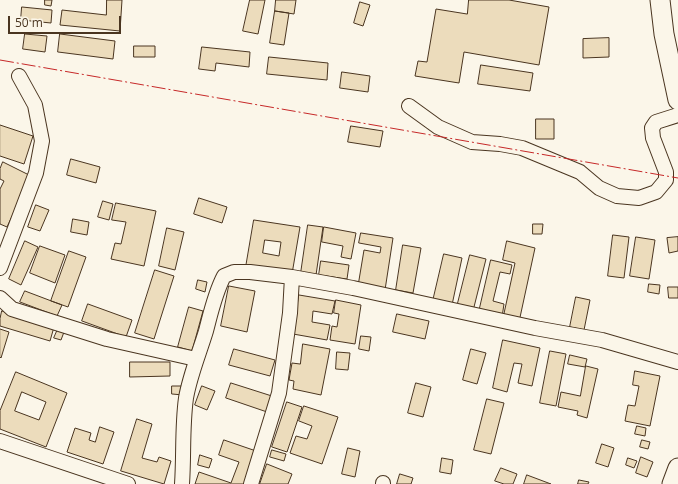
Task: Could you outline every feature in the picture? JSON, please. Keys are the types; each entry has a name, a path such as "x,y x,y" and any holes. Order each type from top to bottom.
{"main road":[{"path":"660,0 664,34 678,100"},
{"path":"672,484 678,468"}],"street":[{"path":"0,268 36,173 42,141 35,104 19,76"},
{"path":"409,106 438,127 472,142 500,144 522,148 580,172 599,188 617,196 639,198 656,192 666,180 666,172 655,145 652,128 656,122 678,115"},
{"path":"182,484 184,423 186,399 191,375 217,289 224,276 234,272 250,272 292,277 368,291 535,328 602,340 678,362"},
{"path":"251,484 279,393 290,313 292,277"},
{"path":"0,298 12,309 107,339 196,359"},
{"path":"0,441 128,484"}],"building":[{"path":"45,0 52,0 51,6 45,5"},
{"path":"107,0 122,0 120,31 60,25 62,10 106,15"},
{"path":"250,0 265,0 258,34 243,31"},
{"path":"276,0 296,0 294,14 275,11"},
{"path":"469,0 509,0 549,7 539,65 464,52 459,83 415,76 418,61 427,62 436,9 467,14"},
{"path":"360,2 370,5 363,26 354,23"},
{"path":"22,7 52,10 51,23 21,20"},
{"path":"275,11 289,13 284,45 270,43"},
{"path":"25,34 47,36 45,52 23,49"},
{"path":"60,34 115,41 113,59 58,52"},
{"path":"609,38 609,57 583,58 583,39"},
{"path":"134,46 155,46 155,57 134,57"},
{"path":"202,47 250,52 249,67 216,63 215,71 199,69"},
{"path":"269,57 328,63 327,80 267,74"},
{"path":"481,65 533,73 530,91 478,84"},
{"path":"342,72 370,76 368,92 340,88"},
{"path":"536,119 554,119 554,139 536,139"},
{"path":"0,125 33,136 24,164 0,156"},
{"path":"351,126 383,131 380,147 348,142"},
{"path":"71,159 100,167 96,183 67,175"},
{"path":"3,162 31,176 7,227 0,224 0,189 4,181 0,179 0,169"},
{"path":"199,198 227,207 222,223 194,214"},
{"path":"103,201 113,204 109,220 98,217"},
{"path":"116,203 156,211 144,266 111,259 115,243 121,244 126,222 112,220"},
{"path":"36,205 49,210 40,231 28,227"},
{"path":"73,219 89,222 87,235 71,232"},
{"path":"254,220 300,227 292,274 246,267","holes":["265,240 281,242 279,256 263,253"]},
{"path":"533,224 543,224 542,234 533,234"},
{"path":"308,225 323,227 316,275 301,273"},
{"path":"324,227 356,233 351,259 341,257 343,246 322,242"},
{"path":"167,228 184,232 175,270 159,266"},
{"path":"361,233 393,238 385,290 358,286 364,250 380,253 381,247 359,243"},
{"path":"613,235 629,237 624,278 608,276"},
{"path":"636,237 655,240 649,279 630,276"},
{"path":"678,237 678,251 669,253 667,238"},
{"path":"25,241 38,247 21,285 9,279"},
{"path":"507,241 535,248 519,322 503,318 515,263 503,260"},
{"path":"403,245 421,248 413,293 396,290"},
{"path":"40,246 65,255 55,283 30,273"},
{"path":"69,251 86,257 68,307 51,301"},
{"path":"444,254 462,258 452,305 433,301"},
{"path":"470,255 486,259 473,311 457,307"},
{"path":"491,260 512,265 510,274 500,272 493,301 504,304 502,317 479,312"},
{"path":"321,261 349,265 347,279 319,275"},
{"path":"155,270 174,276 154,339 135,333"},
{"path":"198,280 207,282 205,292 196,289"},
{"path":"649,284 660,285 659,294 648,292"},
{"path":"229,286 255,291 247,332 221,326"},
{"path":"668,287 678,287 678,298 669,298"},
{"path":"25,291 62,305 57,316 20,302"},
{"path":"299,295 335,301 332,314 313,311 312,322 330,325 327,340 293,334"},
{"path":"576,297 590,300 584,330 570,327"},
{"path":"336,300 361,305 355,344 330,340 332,326 337,327 339,314 334,313"},
{"path":"88,304 132,320 126,337 82,321"},
{"path":"189,307 203,311 192,351 178,347"},
{"path":"2,311 54,327 50,341 0,326"},
{"path":"397,314 429,321 425,339 393,332"},
{"path":"0,329 9,332 1,358 0,357"},
{"path":"58,329 64,332 61,340 54,338"},
{"path":"361,336 371,337 369,351 359,349"},
{"path":"503,340 540,348 532,386 518,383 522,364 514,363 507,392 493,388"},
{"path":"303,344 330,349 321,395 293,389 294,381 289,380 292,363 300,364"},
{"path":"234,349 275,360 270,376 229,365"},
{"path":"471,349 486,353 477,384 463,380"},
{"path":"550,351 566,354 556,406 540,403"},
{"path":"337,352 350,353 348,370 336,369"},
{"path":"570,355 587,359 585,367 568,364"},
{"path":"130,362 170,362 170,376 130,377"},
{"path":"586,366 598,369 587,418 577,415 578,411 558,407 561,392 580,396"},
{"path":"635,371 660,376 650,426 625,421 628,405 635,406 639,386 633,385"},
{"path":"16,372 67,393 46,447 0,429 0,411","holes":["22,392 46,402 39,420 15,411"]},
{"path":"231,383 275,397 270,413 226,398"},
{"path":"416,383 431,387 423,417 408,413"},
{"path":"172,386 183,386 183,395 172,394"},
{"path":"202,386 215,391 207,410 195,405"},
{"path":"487,399 504,403 491,454 474,450"},
{"path":"287,402 302,407 287,452 272,447"},
{"path":"304,406 338,417 322,464 290,453 296,436 307,439 312,426 299,421"},
{"path":"137,419 152,424 142,458 157,462 159,457 171,461 164,484 121,471"},
{"path":"637,426 646,428 645,436 635,434"},
{"path":"100,427 114,432 103,464 67,452 75,428 91,433 89,440 95,442"},
{"path":"224,440 259,452 248,484 195,484 199,472 231,483 239,462 219,455"},
{"path":"642,440 650,442 648,449 640,447"},
{"path":"602,444 614,448 608,467 596,463"},
{"path":"348,448 360,451 355,477 342,474"},
{"path":"272,450 286,454 284,461 270,457"},
{"path":"200,455 212,459 209,468 198,465"},
{"path":"641,457 653,462 647,477 636,473"},
{"path":"442,458 453,460 451,474 440,472"},
{"path":"628,458 637,461 634,468 626,465"},
{"path":"267,464 292,474 288,484 260,484"},
{"path":"501,468 517,474 513,484 504,484 495,481"},
{"path":"400,474 413,478 411,484 397,484"},
{"path":"527,475 551,484 524,484"},
{"path":"579,480 589,482 588,484 578,484"}],"power":[{"path":"0,60 678,178"}]}
